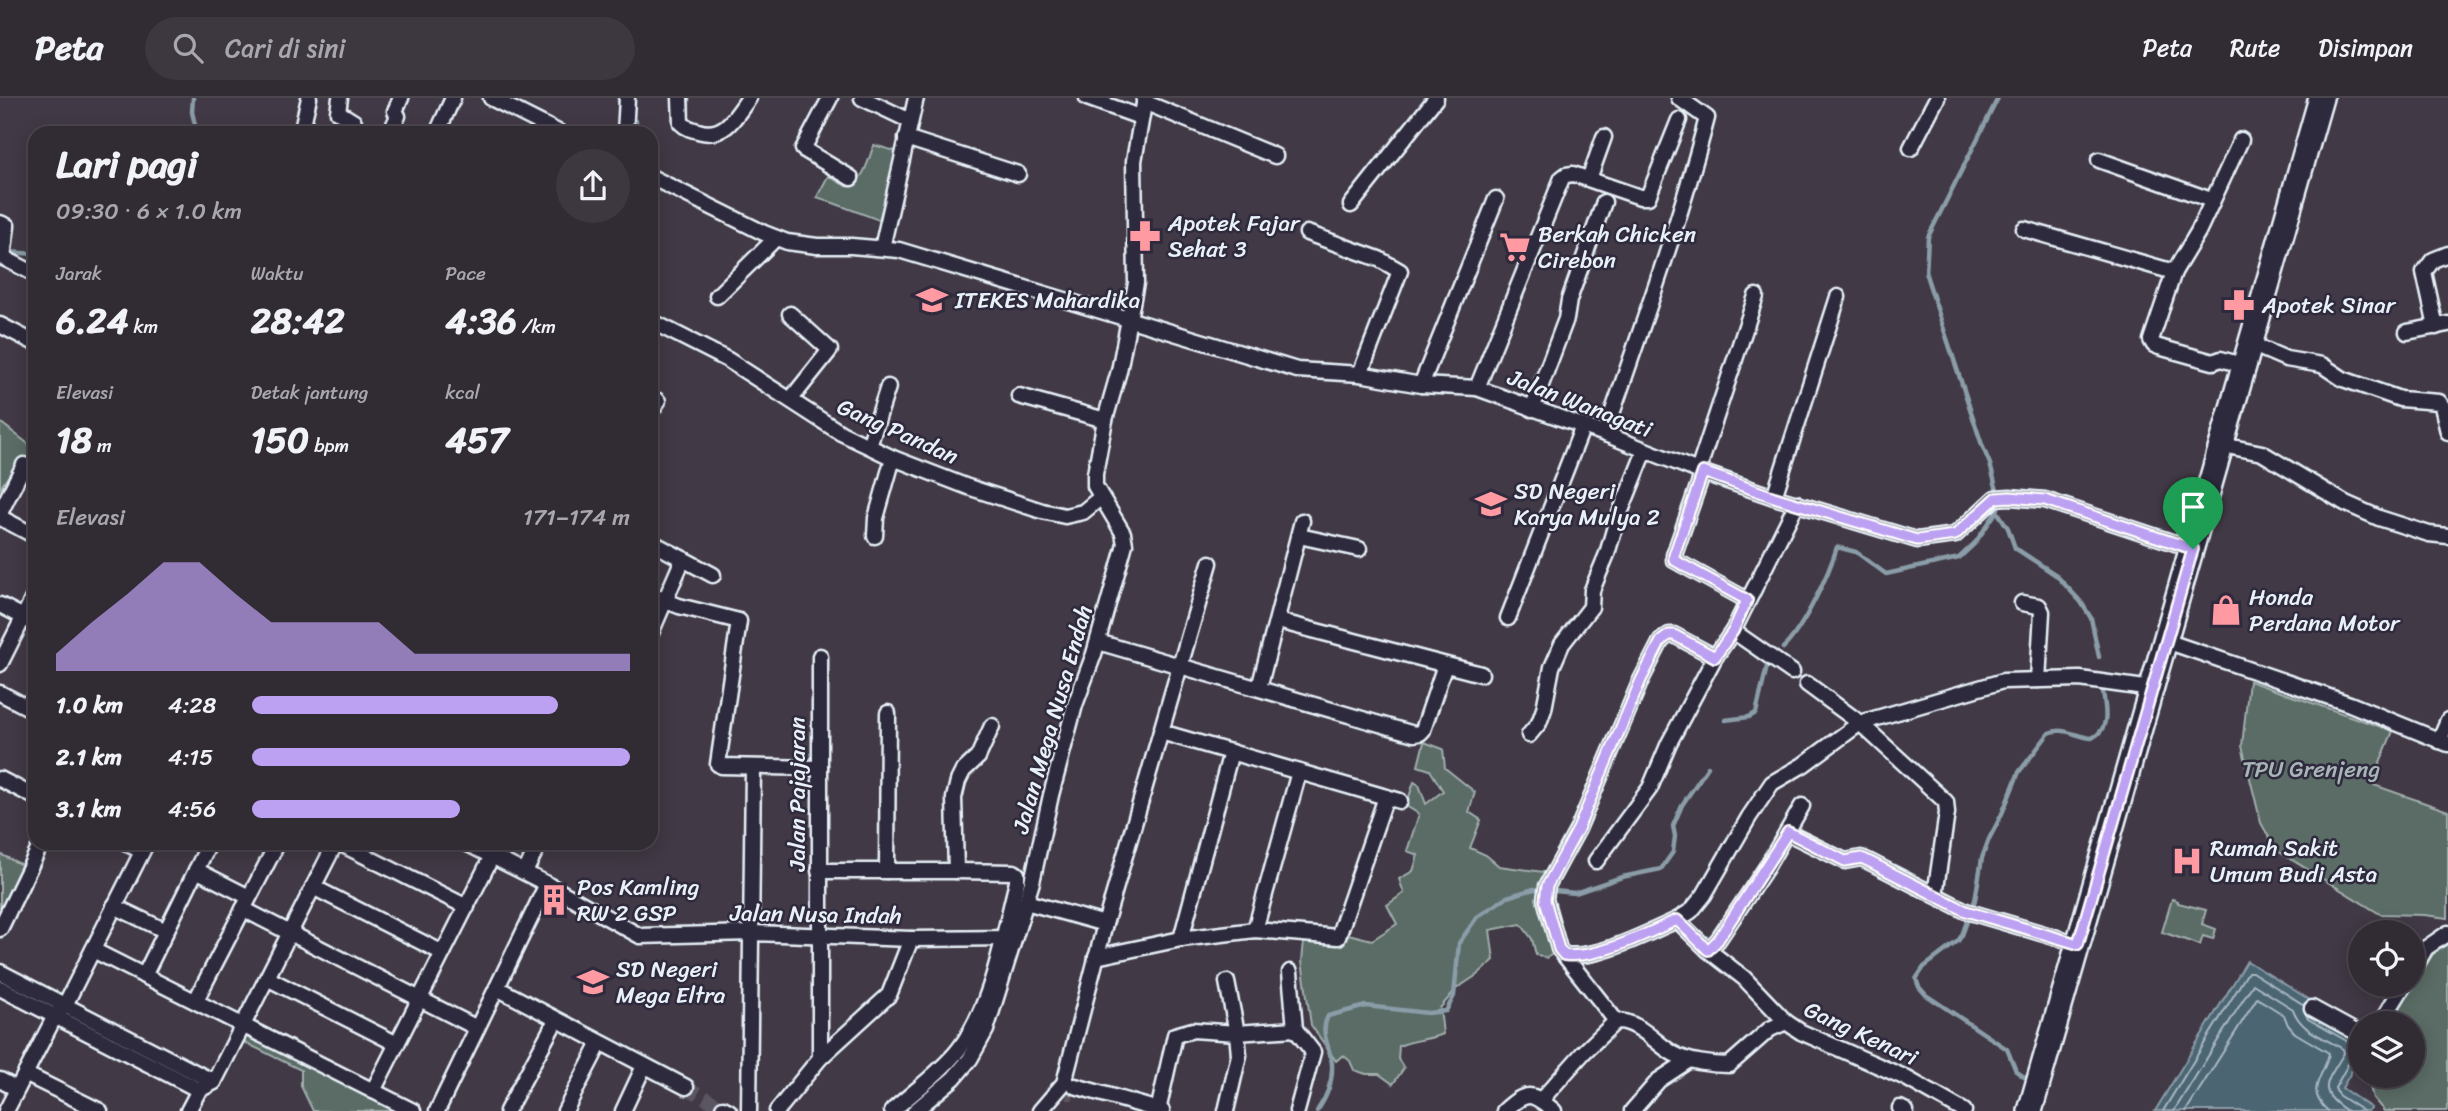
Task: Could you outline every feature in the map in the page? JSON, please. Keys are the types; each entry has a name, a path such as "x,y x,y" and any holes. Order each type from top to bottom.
{"main road":[{"path":"2030,1111 2321,98"}],"street":[{"path":"302,126 309,98"},
{"path":"340,98 338,112 354,122"},
{"path":"393,126 398,116 395,111 401,98"},
{"path":"441,126 453,98"},
{"path":"491,98 545,126"},
{"path":"625,126 627,98"},
{"path":"680,98 681,123 685,127 714,133 729,125 749,98"},
{"path":"830,98 803,149 851,178"},
{"path":"862,98 904,118"},
{"path":"882,248 916,98"},
{"path":"1087,98 1140,117"},
{"path":"1351,205 1436,98"},
{"path":"1605,434 1667,258 1707,118 1679,98"},
{"path":"1910,148 1937,98"},
{"path":"1144,100 1275,156"},
{"name":"Jalan Mega Nusa Endah","path":"915,1111 954,1078 970,1059 986,1030 1008,938 1026,902 1075,705 1098,642 1125,544 1123,533 1100,498 1095,486 1095,474 1136,284 1133,230 1134,161 1144,100"},
{"path":"529,126 533,120"},
{"path":"1477,388 1562,178 1573,174 1640,197 1648,197 1679,120"},
{"path":"1589,179 1604,137"},
{"path":"906,138 1018,174"},
{"path":"2241,140 2198,232 2174,272 2151,343 2213,362 2248,355 2322,365 2336,376 2400,399 2439,402 2448,432"},
{"path":"2099,160 2211,200"},
{"name":"Jalan Wanagati","path":"658,180 776,238 817,246 899,250 1297,370 1360,374 1421,386 1477,388 1700,472 1917,540 1955,535 2003,497 2045,500 2193,549"},
{"path":"1421,386 1496,199"},
{"path":"1532,408 1566,319 1604,202"},
{"path":"0,223 7,226 3,254 28,270"},
{"path":"2024,229 2174,272"},
{"path":"1307,233 1379,259 1400,271 1360,374"},
{"path":"717,296 776,238"},
{"path":"2407,332 2442,325 2424,272 2434,260 2448,254"},
{"path":"1747,600 1674,560 1674,555 1756,296"},
{"path":"1774,497 1838,297"},
{"path":"790,314 830,351 791,399"},
{"name":"Gang Pandan","path":"658,325 728,360 791,399 823,423 893,458 980,491 1065,516 1083,512 1100,498"},
{"path":"0,326 28,340"},
{"path":"869,446 888,387"},
{"path":"1018,396 1105,419"},
{"path":"1508,618 1583,426"},
{"path":"2222,445 2262,453 2345,503 2379,518 2429,534 2448,536"},
{"path":"1529,735 1539,723 1552,667 1562,644 1591,607 1592,590 1644,452"},
{"path":"874,536 876,518 893,458"},
{"path":"24,465 0,513 3,519 28,532"},
{"path":"1596,861 1650,789 1670,743 1715,657 1733,631 1797,503"},
{"path":"1259,688 1303,521"},
{"path":"1299,536 1359,549"},
{"path":"658,546 713,575"},
{"path":"658,619 683,559"},
{"path":"1040,1111 1066,1092 1096,957 1210,563"},
{"path":"658,598 739,621 717,760 721,766 820,768"},
{"path":"2022,603 2039,606 2042,612 2038,680"},
{"path":"0,605 28,619"},
{"path":"1278,621 1481,674"},
{"path":"0,664 28,622"},
{"path":"1733,631 1792,672"},
{"path":"1541,1100 1616,1021 1559,949 1546,893 1578,829 1641,680 1661,641 1674,635 1715,657"},
{"path":"2166,641 2350,704 2444,743 2448,720"},
{"path":"1098,642 1414,734 1423,730 1445,665"},
{"name":"Jalan Pajajaran","path":"820,656 820,1058"},
{"path":"1564,955 1612,948 1677,920 1691,911 1704,895 1772,783 1803,765 1860,723 2003,681 2080,679 2152,689"},
{"path":"1807,684 1860,723 1946,802 1948,813 1935,895"},
{"path":"0,693 28,707"},
{"path":"887,871 888,713"},
{"path":"956,871 956,789 963,771 978,757 992,726"},
{"path":"1096,957 1181,939 1255,930 1338,937 1393,799 1161,732"},
{"path":"1181,939 1231,752"},
{"path":"749,1111 753,767"},
{"path":"1255,930 1299,772"},
{"path":"0,779 28,793"},
{"path":"1708,950 1718,940 1802,806"},
{"path":"1788,832 1845,861 1861,858 1866,860 1971,913 2078,944"},
{"path":"0,929 38,850"},
{"path":"6,1111 93,950 142,850"},
{"path":"144,976 206,850"},
{"path":"196,1000 273,850"},
{"path":"188,1111 199,1090 214,1082 332,850"},
{"path":"353,850 467,907"},
{"name":"Jalan Nusa Indah","path":"480,850 528,866 547,884 640,936 751,933 911,939 1008,938"},
{"path":"528,866 536,850"},
{"path":"373,1091 492,856"},
{"path":"196,870 290,933 477,1028"},
{"path":"819,871 1017,874 1008,938 979,1014 959,1048 892,1111"},
{"path":"437,1111 547,884"},
{"path":"313,887 443,953"},
{"path":"1026,902 1105,924"},
{"path":"114,906 166,931"},
{"path":"1677,920 1708,950 1744,978 1786,1023"},
{"path":"2425,950 2448,933"},
{"path":"777,1111 820,1058 889,995 911,939"},
{"path":"93,950 413,1111"},
{"path":"0,972 60,1011 199,1090"},
{"path":"1290,972 1295,1029 1313,1052 1297,1111"},
{"path":"267,978 397,1044"},
{"path":"1226,1111 1238,1055 1237,1033 1227,982"},
{"path":"0,988 60,1011 214,1082"},
{"path":"497,988 686,1087"},
{"path":"2312,1008 2348,1028"},
{"path":"508,1111 556,1020"},
{"name":"Gang Kenari","path":"1616,1021 1631,1024 1673,1054 1688,1061 1729,1065 1770,1029 1786,1023 1904,1077 1964,1111"},
{"path":"1066,1092 1159,1111 1175,1035 1193,1030 1237,1033 1295,1029"},
{"path":"565,1111 600,1043"},
{"path":"1632,1111 1659,1080 1688,1061"},
{"path":"623,1111 644,1066"},
{"path":"25,1074 82,1107 100,1111"},
{"path":"0,1080 17,1089"},
{"path":"1504,1111 1527,1095 1537,1096 1554,1111"}],"green space":[{"path":"874,145 898,152 879,220 817,197 828,176 846,186 857,180"},
{"path":"0,422 28,444 28,459 18,461 0,489"},
{"name":"TPU Grenjeng","path":"2249,681 2393,731 2371,784 2448,811 2448,918 2380,914 2276,850 2261,823 2242,746"},
{"path":"1424,742 1443,749 1445,768 1475,792 1469,812 1481,820 1470,848 1486,855 1499,866 1544,872 1540,893 1553,942 1553,954 1546,958 1536,955 1532,939 1521,924 1490,930 1494,960 1456,989 1440,1008 1443,1034 1399,1046 1398,1059 1404,1068 1393,1084 1379,1074 1354,1070 1343,1055 1336,1061 1311,1025 1302,961 1304,941 1343,944 1348,934 1372,940 1397,924 1387,905 1404,893 1399,879 1413,871 1418,855 1407,851 1419,814 1406,806 1414,782 1419,785 1426,804 1443,791 1430,770 1418,766"},
{"path":"0,854 26,867 3,913 0,912"},
{"path":"2172,899 2206,910 2202,924 2216,929 2213,939 2203,936 2200,945 2162,932"},
{"path":"2448,944 2448,1111 2384,1111 2373,1098 2370,1088 2425,1088 2425,1011 2398,1011 2407,997 2425,997 2425,967 2433,954"},
{"path":"244,1032 404,1111 313,1111 301,1086 301,1070 240,1040"}],"water":[{"path":"2247,961 2315,1003 2310,1012 2348,1034 2348,1078 2342,1088 2371,1108 2368,1111 2155,1111"}],"waterway":[{"path":"193,98 192,112 195,126"},
{"path":"688,98 688,113"},
{"path":"1783,648 1799,628 1814,601 1837,547 1856,552 1886,574 1959,558 1975,543 1997,511 2000,502 1990,464 1926,275 1928,237 1998,98"},
{"path":"636,121 636,126"},
{"path":"8,252 28,253"},
{"path":"1997,511 2008,528 2015,548 2056,575 2081,602 2091,618 2099,657"},
{"path":"1725,720 1749,717 1756,713 1768,662"},
{"path":"2024,1077 2016,1071 2007,1049 1926,995 1916,979 1924,967 1962,935 1975,900 1982,858 2019,772 2049,733 2065,731 2092,738 2103,728 2106,715 2102,685"},
{"path":"1317,1111 1326,1095 1331,1077 1332,1064 1325,1034 1328,1016 1366,1006 1428,1013 1446,1011 1454,996 1459,943 1477,917 1507,897 1534,889 1575,893 1622,877 1661,869 1673,852 1673,826 1682,805 1708,767"},
{"path":"904,1111 941,1079 966,1051"}],"tunnel":[{"path":"686,1087 723,1108"},
{"path":"1067,1093 1073,1093"}],"place":[{"name":"Apotek Fajar Sehat 3","path":"1145,236"},
{"name":"Berkah Chicken Cirebon","path":"1515,247"},
{"name":"ITEKES Mahardika","path":"932,300"},
{"name":"Apotek Sinar","path":"2239,305"},
{"name":"SD Negeri Karya Mulya 2","path":"1491,504"},
{"name":"Honda Perdana Motor","path":"2226,610"},
{"name":"Rumah Sakit Umum Budi Asta","path":"2187,861"},
{"name":"Pos Kamling RW 2 GSP","path":"554,900"},
{"name":"SD Negeri Mega Eltra","path":"593,982"}],"route":[{"path":"1703,472 1774,497 1917,540 1955,535 1996,498 2010,497 2045,500 2193,549 2078,944 1966,911 1866,860 1861,858 1845,861 1788,832 1718,940 1708,950 1677,920 1612,948 1571,956 1564,955 1559,949 1545,900 1547,886 1578,829 1641,680 1661,641 1674,635 1715,657 1733,631 1747,600 1674,560 1703,472"}]}
